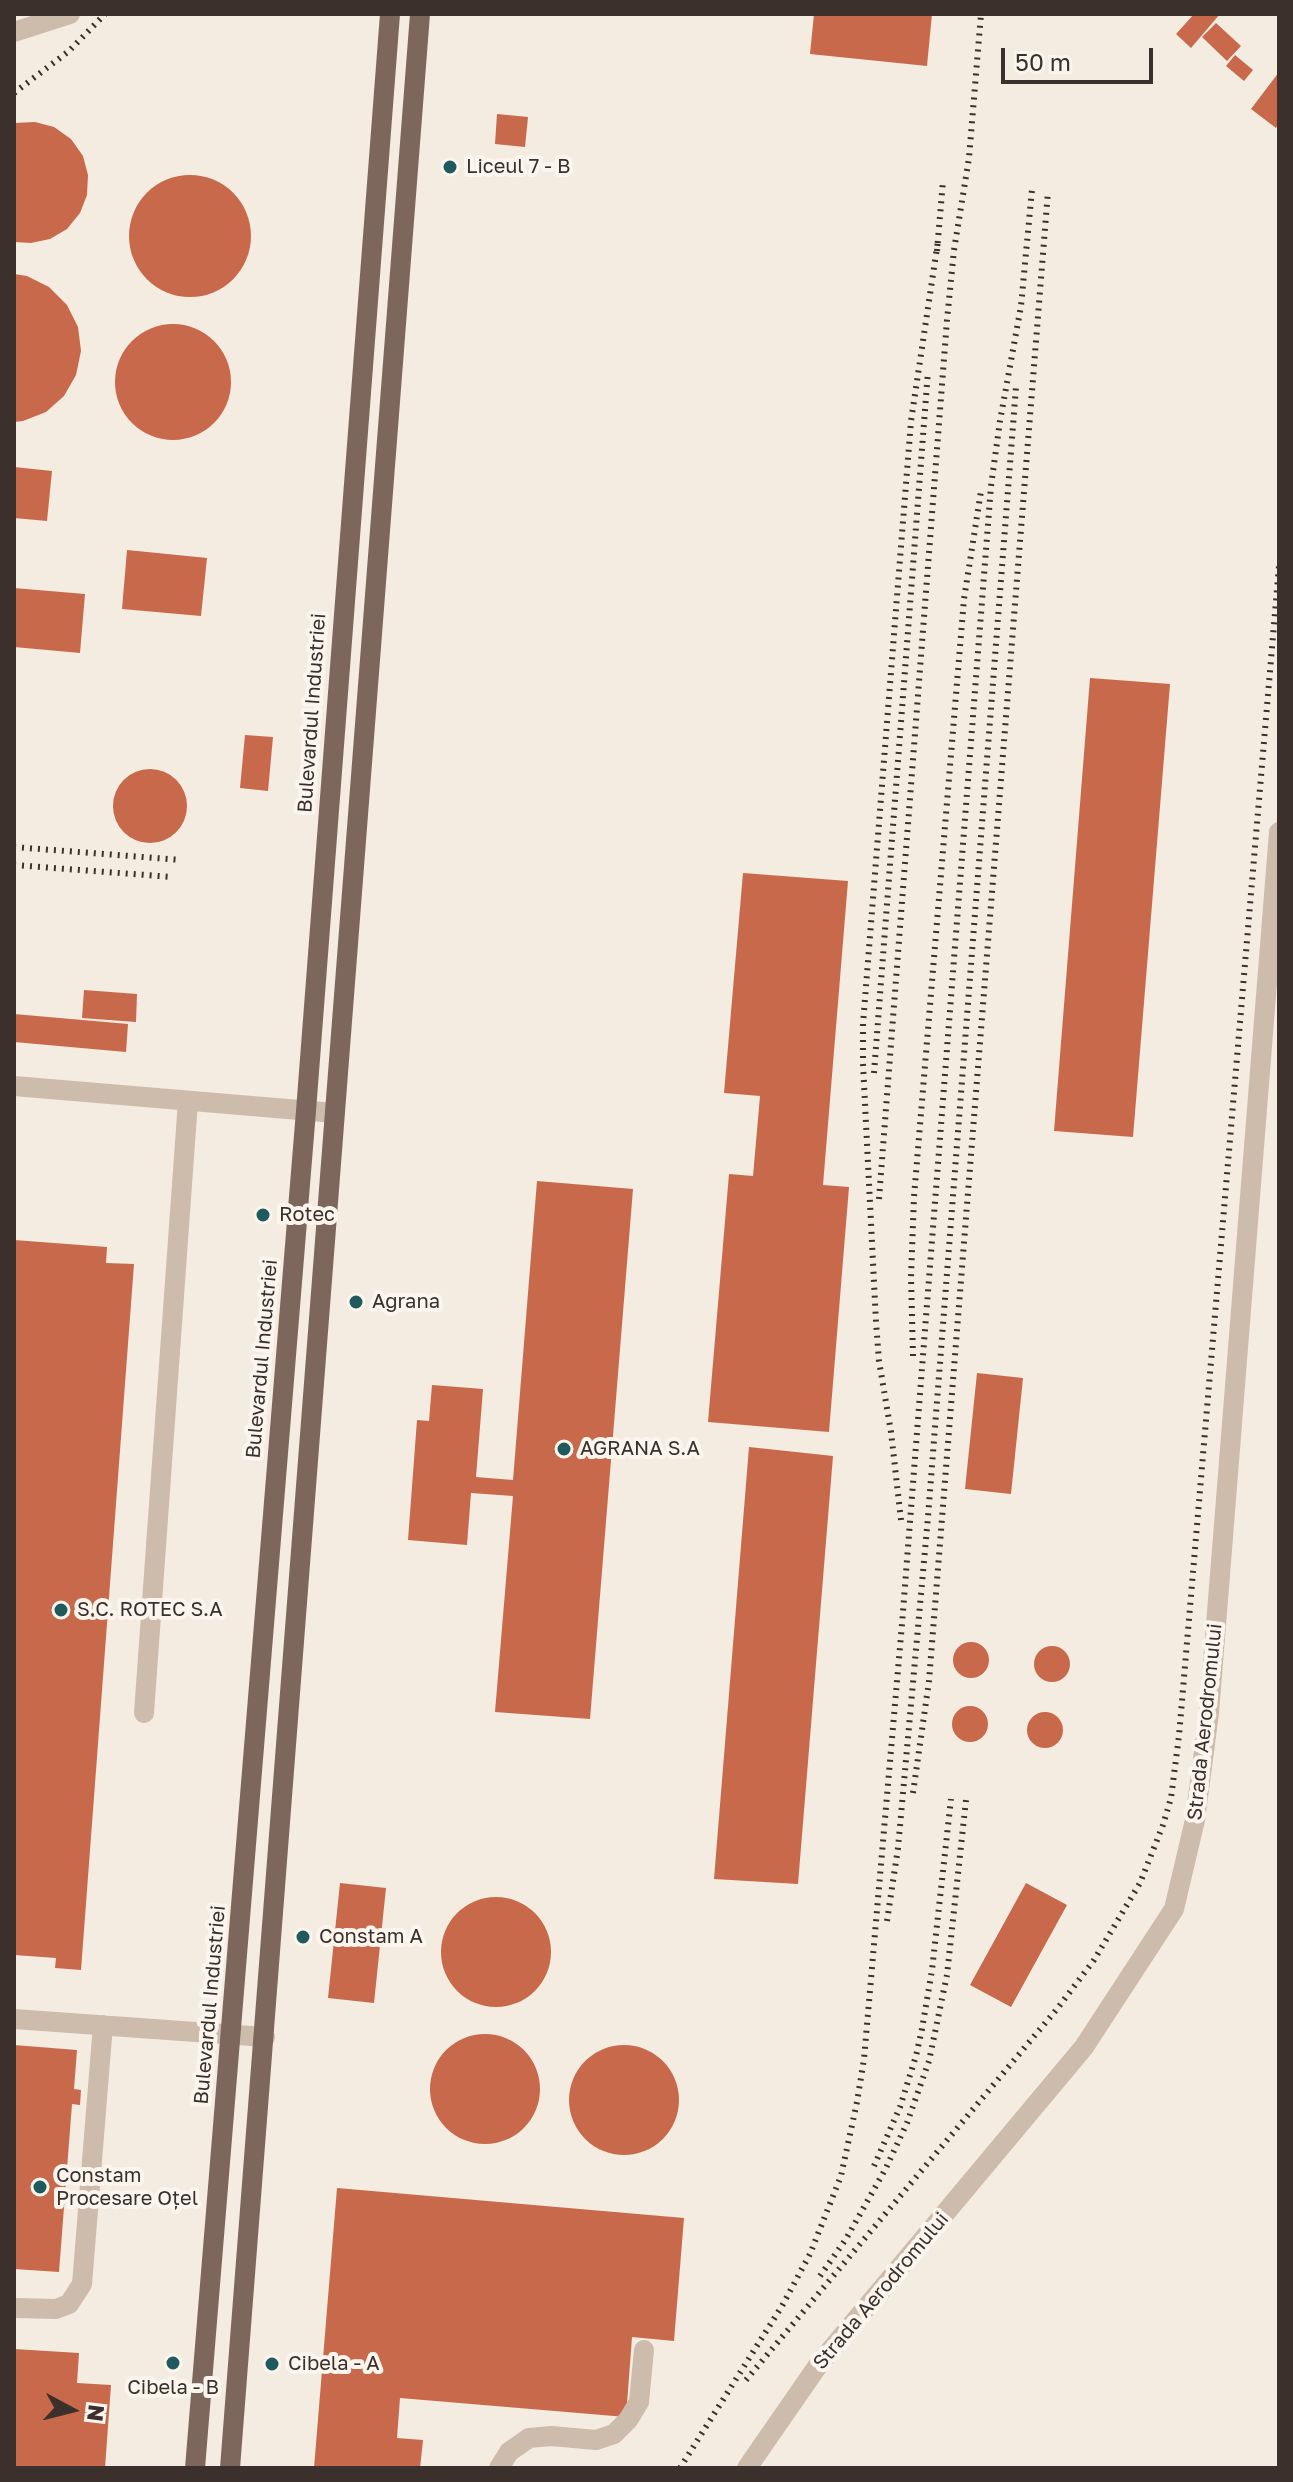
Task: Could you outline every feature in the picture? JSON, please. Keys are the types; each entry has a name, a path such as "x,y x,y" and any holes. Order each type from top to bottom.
{"main road":[{"name":"Bulevardul Industriei","path":"195,2468 306,1111 390,14"},
{"path":"230,2468 420,14"}],"street":[{"path":"14,32 70,14"},
{"name":"Strada Aerodromului","path":"747,2468 819,2364 1084,2047 1174,1909 1195,1820 1209,1713 1279,832"},
{"path":"14,1086 335,1113"},
{"path":"144,1713 188,1101"},
{"path":"14,2019 265,2037"},
{"path":"14,2308 56,2309 69,2304 82,2284 103,2025"},
{"path":"499,2468 509,2452 529,2438 551,2436 596,2440 614,2434 628,2420 639,2402 644,2350"}],"building":[{"path":"814,14 932,14 927,66 810,54"},
{"path":"1194,14 1220,14 1191,48 1176,34"},
{"path":"1216,23 1241,46 1227,61 1202,37"},
{"path":"1235,55 1253,70 1244,81 1226,66"},
{"path":"1279,72 1279,123 1276,128 1251,109"},
{"path":"497,114 528,117 525,147 495,144"},
{"path":"35,122 54,127 71,139 83,156 88,175 87,195 80,213 67,229 50,239 31,243 14,242 14,123"},
{"path":"190,175 213,180 233,193 246,213 251,236 246,259 233,279 213,292 190,297 167,292 147,279 134,259 129,236 134,213 147,193 167,180"},
{"path":"14,274 27,276 49,287 67,305 78,327 81,351 76,375 64,396 46,412 14,422"},
{"path":"173,324 195,328 214,341 227,360 231,382 227,404 214,423 195,436 173,440 151,436 132,423 119,404 115,382 119,360 132,341 151,328"},
{"path":"14,467 52,471 47,521 14,518"},
{"path":"127,550 207,558 201,616 122,609"},
{"path":"14,588 85,594 80,653 14,647"},
{"path":"1090,678 1170,684 1133,1137 1054,1131"},
{"path":"245,735 273,737 268,791 240,788"},
{"path":"150,769 164,772 176,780 184,792 187,806 184,820 176,832 164,840 150,843 136,840 124,832 116,820 113,806 116,792 124,780 136,772"},
{"path":"743,873 848,881 823,1185 849,1187 829,1432 708,1422 729,1174 753,1176 760,1096 724,1093"},
{"path":"84,990 137,994 136,1022 82,1018"},
{"path":"14,1014 128,1024 126,1052 14,1042"},
{"name":"AGRANA S.A","path":"537,1181 633,1189 590,1719 495,1712 513,1496 471,1493 467,1545 408,1540 417,1420 429,1421 432,1385 483,1389 476,1477 513,1480"},
{"name":"S.C. ROTEC S.A","path":"14,1240 107,1247 106,1263 134,1264 81,1970 55,1968 56,1958 14,1955"},
{"path":"977,1373 1023,1378 1011,1494 965,1489"},
{"path":"749,1447 833,1456 798,1884 714,1879"},
{"path":"971,1642 984,1647 989,1660 984,1673 971,1678 958,1673 953,1660 958,1647"},
{"path":"1052,1646 1065,1651 1070,1664 1065,1677 1052,1682 1039,1677 1034,1664 1039,1651"},
{"path":"970,1706 983,1711 988,1724 983,1737 970,1742 957,1737 952,1724 957,1711"},
{"path":"1045,1712 1058,1717 1063,1730 1058,1743 1045,1748 1032,1743 1027,1730 1032,1717"},
{"path":"340,1883 386,1888 374,2003 328,1998"},
{"path":"1026,1883 1067,1905 1011,2007 970,1985"},
{"path":"496,1897 517,1901 535,1913 547,1931 551,1952 547,1973 535,1991 517,2003 496,2007 475,2003 457,1991 445,1973 441,1952 445,1931 457,1913 475,1901"},
{"path":"485,2034 506,2038 524,2050 536,2068 540,2089 536,2110 524,2128 506,2140 485,2144 464,2140 446,2128 434,2110 430,2089 434,2068 446,2050 464,2038"},
{"name":"Constam Procesare Oțel","path":"14,2045 77,2050 74,2089 81,2090 80,2105 72,2104 59,2272 14,2269"},
{"path":"624,2045 645,2049 663,2061 675,2079 679,2100 675,2121 663,2139 645,2151 624,2155 603,2151 585,2139 573,2121 569,2100 573,2079 585,2061 603,2049"},
{"path":"337,2188 684,2218 674,2341 632,2337 626,2417 400,2398 397,2438 423,2440 420,2468 314,2468"},
{"path":"14,2349 79,2353 77,2383 111,2385 105,2468 14,2468"}],"railway":[{"path":"14,93 69,51 105,14"},
{"path":"879,1199 947,320 954,250 969,158 981,14"},
{"path":"937,251 943,181"},
{"path":"680,2468 782,2306 810,2254 841,2176 864,2059 902,1624 991,486 1021,306 1032,189"},
{"path":"913,1793 929,1681 1048,191"},
{"path":"901,1520 876,1322 863,1024 911,421 938,241"},
{"path":"874,1073 928,371"},
{"path":"887,1921 898,1848 928,1517 1016,387"},
{"path":"913,1356 911,1277 914,1197 964,599 981,491"},
{"path":"746,2380 1057,2009 1094,1960 1140,1883 1171,1798 1179,1736 1279,566"},
{"path":"14,847 181,860"},
{"path":"14,865 172,877"},
{"path":"874,2166 900,2107 922,2029 932,1970 951,1799"},
{"path":"820,2276 846,2239 886,2168 907,2123 929,2061 947,1975 966,1800"}],"place":[{"name":"Liceul 7 - B","path":"450,167"},
{"name":"Rotec","path":"263,1215"},
{"name":"Agrana","path":"356,1302"},
{"name":"AGRANA S.A","path":"564,1449"},
{"name":"S.C. ROTEC S.A","path":"61,1610"},
{"name":"Constam A","path":"303,1937"},
{"name":"Constam Procesare Oțel","path":"40,2187"},
{"name":"Cibela - B","path":"173,2363"},
{"name":"Cibela - A","path":"272,2364"}]}
